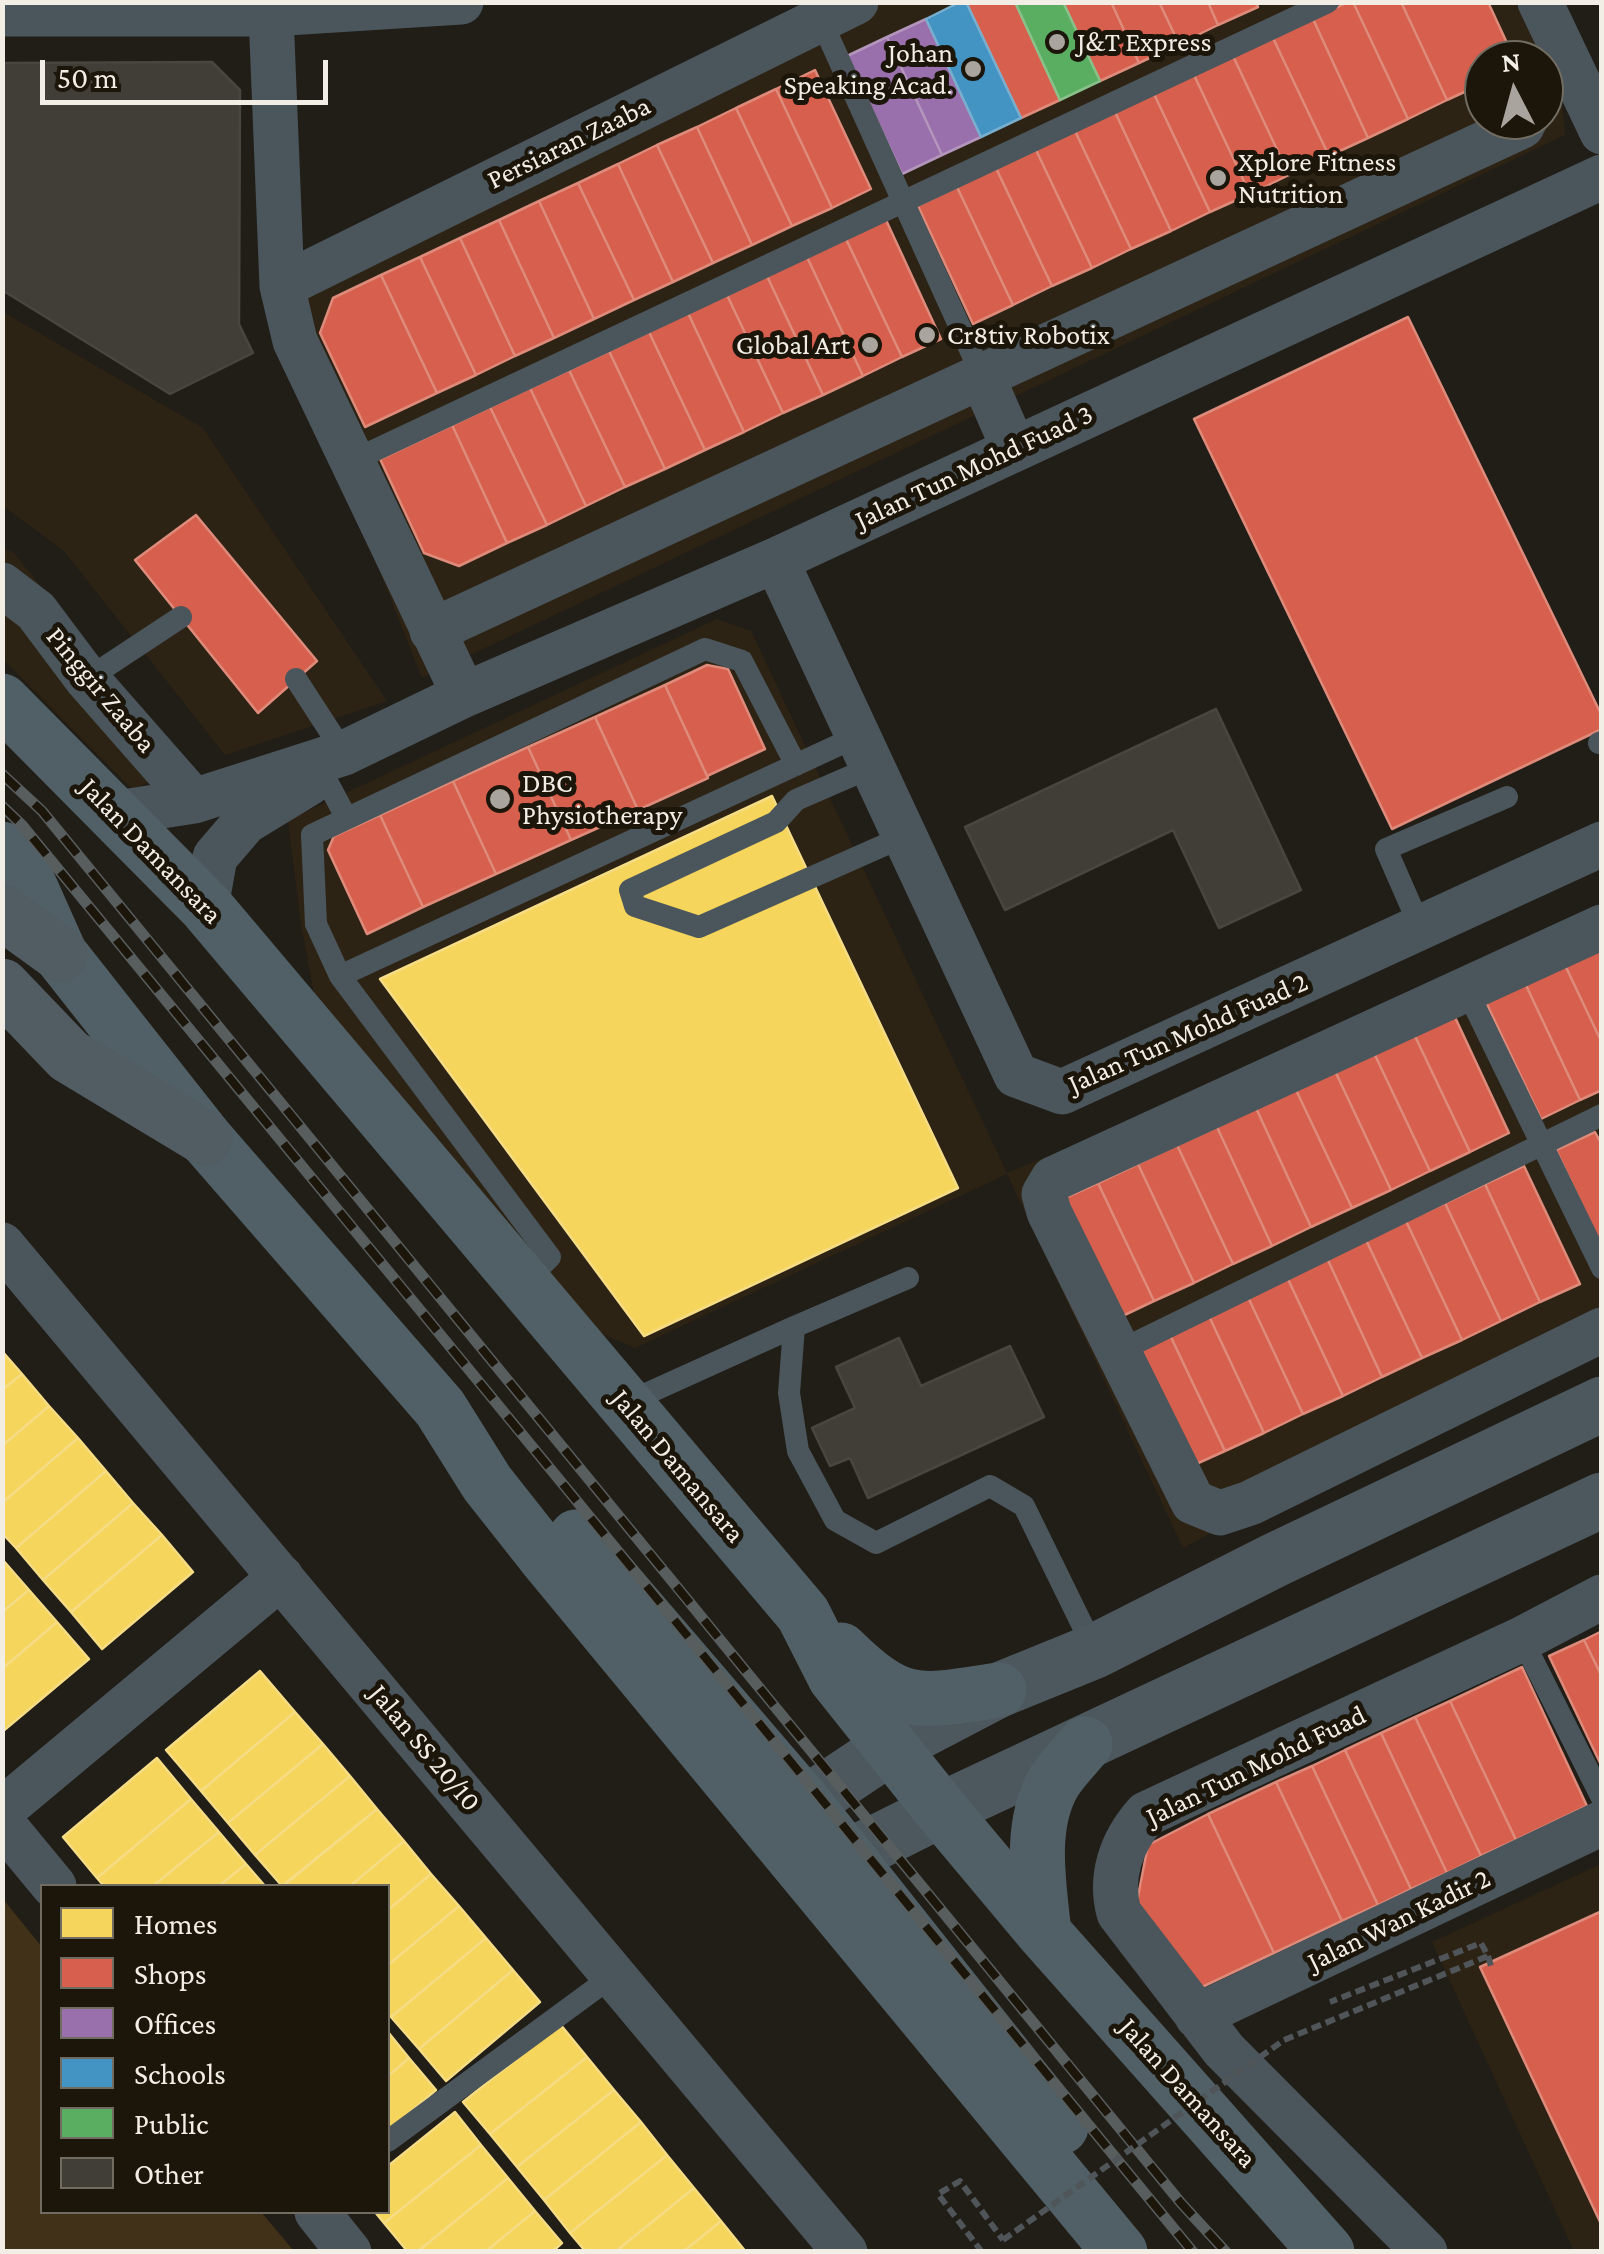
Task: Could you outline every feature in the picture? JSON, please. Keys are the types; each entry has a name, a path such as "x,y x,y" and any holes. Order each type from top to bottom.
{"highway":[{"path":"2,912 60,954"},
{"path":"2,986 69,1056 205,1138"}],"main road":[{"name":"Jalan Damansara","path":"2,701 206,907 802,1614 836,1677 941,1810 1044,1933 1327,2252"},
{"path":"2,849 23,871 60,954 205,1138 440,1408 487,1483 547,1560 1100,2240"},
{"path":"805,1804 892,1746 999,1690 1095,1651 1602,1404"},
{"path":"440,1408 526,1479 805,1804 1158,2252"},
{"path":"848,1856 1602,1500"},
{"path":"802,1614 866,1675 898,1695 930,1700 999,1690"},
{"path":"1044,1933 1038,1831 1053,1784 1084,1744"}],"street":[{"path":"1540,2 1548,40"},
{"path":"23,10 271,14 460,3"},
{"name":"Persiaran Zaaba","path":"282,286 838,10"},
{"path":"271,14 282,286 295,340 464,696"},
{"path":"1564,83 1602,132"},
{"path":"432,631 1491,140"},
{"name":"Jalan Tun Mohd Fuad 3","path":"206,907 214,857 245,822 334,763 464,696 776,560 1602,177"},
{"path":"982,376 1014,449"},
{"name":"Jalan Tun Mohd Fuad 2","path":"776,560 1016,1075 1062,1092 1602,844"},
{"name":"Pinggir Zaaba","path":"2,585 36,611 87,679 194,801"},
{"name":"Jalan Tun Mohd Fuad 3","path":"117,814 194,801 334,763"},
{"path":"1524,881 1556,949"},
{"path":"1602,927 1053,1180 1044,1194 1048,1212 1193,1502 1220,1513 1250,1503 1602,1330"},
{"path":"1343,964 1377,1033"},
{"name":"Jalan SS 20/10","path":"2,1245 846,2252"},
{"path":"1250,1503 1275,1560"},
{"path":"2,1810 281,1576"},
{"name":"Jalan Tun Mohd Fuad","path":"1425,2252 1224,2050 1119,1914 1113,1890 1128,1835 1146,1814 1522,1639 1602,1597"},
{"name":"Jalan Wan Kadir 2","path":"1197,2016 1602,1822"},
{"path":"2,1823 52,1884"},
{"path":"319,2214 349,2252"}],"lane":[{"path":"354,460 1328,2"},
{"path":"838,10 903,203 982,376"},
{"path":"87,679 181,617"},
{"path":"524,1284 550,1257 340,976 316,924 312,835 705,649 742,661 796,765"},
{"path":"296,679 334,763 346,817"},
{"path":"340,976 796,765 865,751"},
{"path":"865,751 796,800 776,822 630,890 634,906 699,928 905,836"},
{"path":"1421,929 1386,850 1507,797"},
{"path":"1466,992 1602,1268"},
{"path":"1117,1352 1602,1115"},
{"path":"626,1403 908,1278"},
{"path":"794,1327 789,1392 798,1451 835,1520 876,1543 990,1486 1008,1494 1024,1506 1095,1651"},
{"path":"1522,1639 1602,1798"},
{"path":"390,2141 614,1975"}],"path":[{"path":"1327,2004 1481,1943 1492,1968"},
{"path":"982,2252 938,2194 960,2180 1004,2240 1284,2040 1488,1956"}],"shaded area":[{"path":"819,3 1523,3 1540,40 1464,40 1464,140 1554,140 422,678 261,273"},
{"path":"3,312 203,428 387,701 225,755 64,551 3,506"},
{"path":"2,547 14,553 183,764 133,790 3,659"},
{"path":"717,619 751,631 1007,1173 1601,930 1601,1329 1183,1548 1007,1174 635,1348 582,1325 316,1003 288,820"},
{"path":"1601,1864 1601,2251 1574,2251 1432,1942"},
{"path":"3,1899 40,1945 40,2214 263,2214 294,2251 3,2251"}],"building: Homes":[{"path":"772,796 958,1188 644,1336 380,979"},
{"path":"2,1351 22,1374 2,1390"},
{"path":"22,1374 49,1406 2,1446 2,1390"},
{"path":"49,1406 78,1438 2,1503 2,1446"},
{"path":"78,1438 106,1471 16,1548 2,1533 2,1503"},
{"path":"106,1471 133,1503 43,1580 16,1548"},
{"path":"133,1503 162,1535 71,1612 43,1580"},
{"path":"162,1535 193,1572 102,1649 71,1612"},
{"path":"2,1559 29,1590 2,1612"},
{"path":"29,1590 57,1622 2,1669 2,1612"},
{"path":"57,1622 89,1659 2,1732 2,1669"},
{"path":"260,1671 295,1712 201,1791 166,1750"},
{"path":"295,1712 323,1744 228,1823 201,1791"},
{"path":"323,1744 350,1776 255,1855 228,1823"},
{"path":"157,1758 191,1799 97,1878 63,1837"},
{"path":"350,1776 377,1809 284,1884 255,1855"},
{"path":"191,1799 219,1832 155,1884 102,1884 97,1878"},
{"path":"377,1809 404,1841 352,1884 285,1884"},
{"path":"219,1832 246,1864 221,1884 155,1884"},
{"path":"404,1841 431,1874 390,1908 390,1884 352,1884"},
{"path":"246,1864 263,1884 221,1884"},
{"path":"431,1874 459,1906 390,1963 390,1908"},
{"path":"459,1906 486,1938 391,2017 390,1963"},
{"path":"486,1938 513,1970 419,2049 391,2017"},
{"path":"513,1970 540,2002 446,2081 419,2049"},
{"path":"560,2024 587,2057 490,2134 463,2102"},
{"path":"390,2034 409,2058 390,2074"},
{"path":"587,2057 614,2090 517,2167 490,2134"},
{"path":"409,2058 436,2090 390,2129 390,2074"},
{"path":"614,2090 641,2122 544,2200 517,2167"},
{"path":"455,2112 481,2145 384,2223 377,2214 390,2214 390,2164"},
{"path":"641,2122 667,2155 570,2233 544,2200"},
{"path":"481,2145 508,2178 417,2252 408,2252 384,2223"},
{"path":"667,2155 694,2188 615,2252 586,2252 570,2233"},
{"path":"508,2178 535,2211 485,2252 417,2252"},
{"path":"694,2188 721,2221 683,2252 615,2252"},
{"path":"535,2211 562,2243 552,2252 485,2252"},
{"path":"721,2221 746,2252 683,2252"}],"building: Shops":[{"path":"966,2 1015,2 1060,100 1021,118"},
{"path":"1063,2 1111,2 1139,63 1100,81"},
{"path":"1111,2 1159,2 1179,44 1139,63"},
{"path":"1159,2 1208,2 1218,25 1179,44"},
{"path":"1208,2 1256,2 1258,7 1218,25"},
{"path":"1353,2 1408,119 1368,138 1313,19"},
{"path":"1353,2 1401,2 1447,100 1408,119"},
{"path":"1401,2 1488,2 1506,40 1464,40 1464,92 1447,100"},
{"path":"1313,19 1368,138 1329,156 1273,38"},
{"path":"1273,38 1329,156 1289,175 1233,56"},
{"path":"1233,56 1289,175 1250,194 1194,75"},
{"path":"815,70 871,189 832,208 776,89"},
{"path":"1194,75 1250,194 1210,212 1154,94"},
{"path":"776,89 832,208 792,226 736,108"},
{"path":"1154,94 1210,212 1171,231 1115,112"},
{"path":"736,108 792,226 752,245 697,127"},
{"path":"1115,112 1171,231 1131,249 1075,131"},
{"path":"697,127 752,245 713,263 657,145"},
{"path":"1075,131 1131,249 1092,268 1036,150"},
{"path":"657,145 713,263 673,282 618,164"},
{"path":"1036,150 1092,268 1052,286 996,168"},
{"path":"618,164 673,282 634,300 578,183"},
{"path":"996,168 1052,286 1013,305 957,187"},
{"path":"578,183 634,300 594,319 539,201"},
{"path":"957,187 1013,305 973,324 918,206"},
{"path":"539,201 594,319 554,338 499,220"},
{"path":"499,220 554,338 515,356 460,238"},
{"path":"886,220 941,339 902,357 846,239"},
{"path":"460,238 515,356 476,375 420,257"},
{"path":"846,239 902,357 863,376 807,257"},
{"path":"420,257 476,375 437,393 381,275"},
{"path":"807,257 863,376 823,395 767,276"},
{"path":"381,275 437,393 365,427 320,333 333,298"},
{"path":"767,276 823,395 783,413 727,295"},
{"path":"727,295 783,413 744,432 688,313"},
{"path":"688,313 744,432 705,450 649,332"},
{"path":"1408,317 1602,716 1602,729 1392,829 1194,419"},
{"path":"649,332 705,450 665,469 609,351"},
{"path":"609,351 665,469 625,487 569,370"},
{"path":"569,370 625,487 586,506 530,388"},
{"path":"530,388 586,506 547,525 490,407"},
{"path":"490,407 547,525 507,543 452,425"},
{"path":"452,425 507,543 459,566 424,553 380,459"},
{"path":"196,515 317,661 258,713 135,560"},
{"path":"707,665 728,669 765,749 707,776 665,685"},
{"path":"665,685 708,778 638,810 595,717"},
{"path":"595,717 638,810 571,840 528,747"},
{"path":"528,747 571,840 496,874 453,781"},
{"path":"453,781 496,874 423,907 380,815"},
{"path":"380,815 423,907 367,934 328,850 334,836"},
{"path":"1602,946 1602,1043 1564,963"},
{"path":"1564,963 1602,1043 1602,1090 1580,1100 1524,981"},
{"path":"1524,981 1580,1100 1541,1119 1485,1000"},
{"path":"1454,1015 1509,1133 1470,1152 1414,1034"},
{"path":"1414,1034 1470,1152 1430,1171 1374,1053"},
{"path":"1374,1053 1430,1171 1391,1190 1335,1071"},
{"path":"1335,1071 1391,1190 1352,1208 1296,1090"},
{"path":"1296,1090 1352,1208 1311,1227 1256,1108"},
{"path":"1256,1108 1311,1227 1272,1246 1217,1127"},
{"path":"1217,1127 1272,1246 1233,1264 1177,1145"},
{"path":"1595,1132 1602,1145 1602,1248 1556,1150"},
{"path":"1177,1145 1233,1264 1194,1283 1138,1164"},
{"path":"1138,1164 1194,1283 1154,1301 1098,1183"},
{"path":"1524,1166 1580,1284 1540,1302 1485,1184"},
{"path":"1098,1183 1154,1301 1114,1320 1058,1201"},
{"path":"1485,1184 1540,1302 1501,1321 1445,1203"},
{"path":"1445,1203 1501,1321 1462,1340 1406,1221"},
{"path":"1406,1221 1462,1340 1422,1358 1366,1240"},
{"path":"1366,1240 1422,1358 1382,1377 1327,1258"},
{"path":"1327,1258 1382,1377 1343,1396 1287,1277"},
{"path":"1287,1277 1343,1396 1303,1414 1247,1295"},
{"path":"1247,1295 1303,1414 1264,1433 1208,1314"},
{"path":"1208,1314 1264,1433 1225,1451 1169,1333"},
{"path":"1169,1333 1225,1451 1185,1469 1129,1352"},
{"path":"1602,1631 1602,1677 1584,1640"},
{"path":"1584,1640 1602,1677 1602,1767 1549,1656"},
{"path":"1522,1667 1587,1806 1516,1840 1450,1701"},
{"path":"1450,1701 1516,1840 1481,1856 1415,1717"},
{"path":"1415,1717 1481,1856 1447,1873 1381,1733"},
{"path":"1381,1733 1447,1873 1411,1889 1345,1750"},
{"path":"1345,1750 1411,1889 1378,1905 1312,1766"},
{"path":"1312,1766 1378,1905 1342,1921 1276,1782"},
{"path":"1276,1782 1342,1921 1274,1953 1208,1814"},
{"path":"1208,1814 1274,1953 1202,1987 1136,1907 1148,1845"},
{"path":"1602,1911 1602,2226 1480,1967"}],"building: Offices":[{"path":"926,19 981,137 942,155 887,37"},
{"path":"887,37 942,155 902,174 847,56"}],"building: Schools":[{"name":"Johan Speaking Acad.","path":"966,2 1021,118 981,137 926,19"}],"building: Public":[{"name":"J&T Express","path":"1015,2 1063,2 1100,81 1060,100"}],"building: Other":[{"path":"212,62 240,90 239,324 253,353 170,394 2,290 2,63"},
{"path":"1216,709 1301,890 1219,928 1173,830 1005,910 965,827"},
{"path":"899,1338 921,1386 1010,1346 1044,1417 868,1498 850,1458 830,1466 812,1428 855,1408 836,1367"}],"railway":[{"path":"2,774 42,811 1181,2203 1226,2252"},
{"path":"2,806 22,825 1193,2252"}],"place":[{"name":"J&T Express","path":"1057,42"},
{"name":"Johan Speaking Acad.","path":"973,69"},
{"name":"Xplore Fitness Nutrition","path":"1218,178"},
{"name":"Cr8tiv Robotix","path":"927,335"},
{"name":"Global Art","path":"870,345"},
{"name":"DBC Physiotherapy","path":"500,799"}]}
